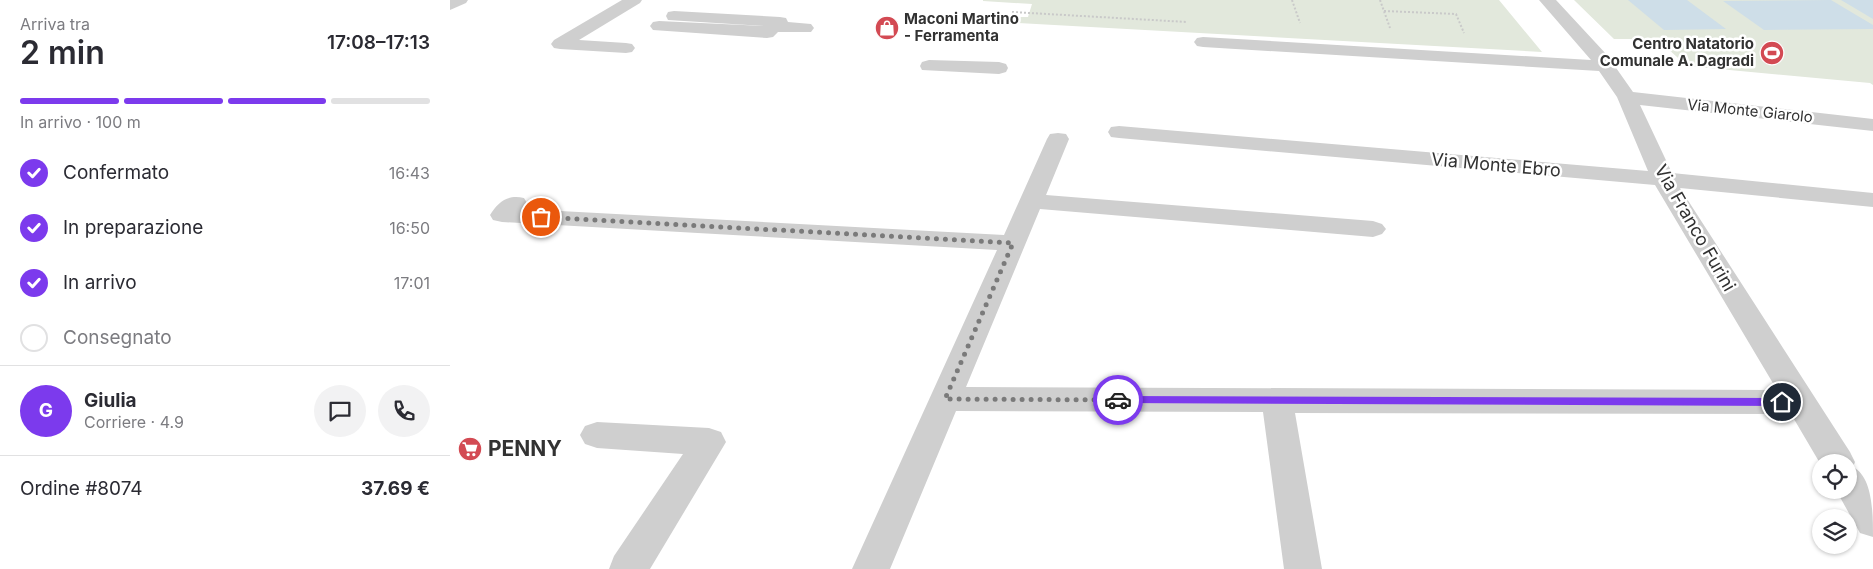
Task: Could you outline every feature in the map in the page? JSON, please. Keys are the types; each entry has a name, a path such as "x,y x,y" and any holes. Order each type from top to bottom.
{"street":[{"path":"450,5 460,0"},
{"path":"626,48 560,44 634,0"},
{"path":"610,58 699,0"},
{"name":"Via Franco Furini","path":"1547,0 1605,66 1627,97 1663,179 1833,454"},
{"path":"659,26 767,33 780,22 674,16"},
{"path":"774,27 805,28"},
{"path":"1203,42 1605,66"},
{"path":"929,66 1000,68"},
{"name":"Via Monte Giarolo","path":"1627,97 1873,124"},
{"name":"Via Monte Ebro","path":"1119,132 1663,179 1873,200"},
{"path":"871,569 1058,139"},
{"path":"1032,201 1373,229"},
{"path":"515,203 502,215 1013,243"},
{"path":"945,399 1801,402"},
{"path":"1277,400 1303,569"},
{"path":"597,435 709,442 628,569"},
{"path":"1857,494 1873,520"}],"path":[{"path":"1292,0 1302,28"},
{"path":"1380,0 1392,34"},
{"path":"1384,11 1456,14 1467,38"}],"shaded area":[{"path":"983,0 1499,0 1542,52 1018,23 1020,17 1028,17 1032,4"},
{"name":"Centro Natatorio Comunale A. Dagradi","path":"1574,0 1873,0 1873,85 1870,83 1687,66 1657,39 1614,39"},
{"path":"1628,0 1687,0 1726,29 1664,30"},
{"path":"1831,0 1873,25 1873,29 1764,30 1723,1"},
{"path":"1841,0 1873,0 1873,19"}],"way so far":[{"path":"541,217 1013,243 945,399 1118,400"}],"place":[{"name":"Maconi Martino - Ferramenta","path":"887,28"},
{"name":"Centro Natatorio Comunale A. Dagradi","path":"1772,53"},
{"name":"PENNY","path":"470,449"}],"route":[{"path":"1118,400 1782,402"}]}
